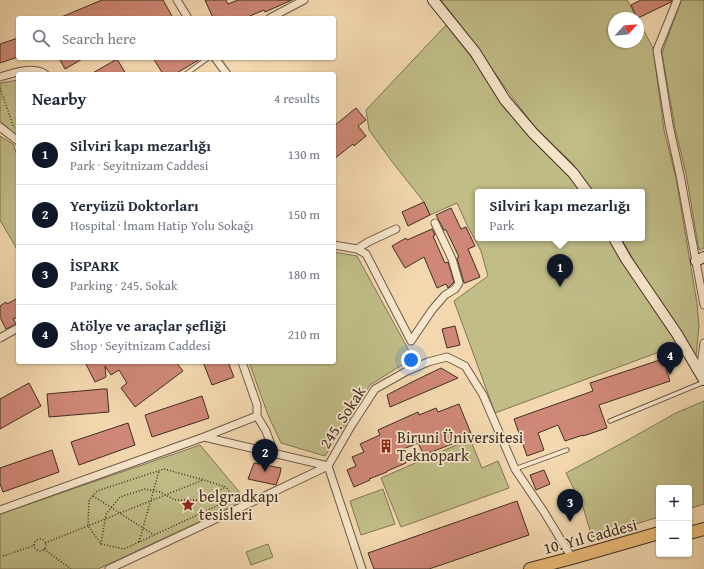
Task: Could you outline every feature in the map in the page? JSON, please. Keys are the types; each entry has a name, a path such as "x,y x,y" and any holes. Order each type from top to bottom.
{"main road":[{"path":"433,0 475,52 505,100 533,133 573,173 585,189"},
{"path":"616,241 626,259 677,334 703,379"},
{"path":"692,524 704,521"},
{"path":"692,532 704,529"},
{"name":"10. Yıl Caddesi","path":"530,569 656,534"},
{"name":"10. Yıl Caddesi","path":"562,569 656,542"}],"street":[{"path":"177,0 187,16"},
{"path":"274,16 304,0"},
{"path":"677,0 656,50 669,126 700,259 704,305"},
{"path":"216,60 226,72"},
{"path":"0,77 16,72 32,70 42,72"},
{"path":"0,126 16,139"},
{"path":"336,244 357,248 366,254 411,341 432,310 445,295 455,289 459,283 452,259 435,223"},
{"path":"357,248 396,229"},
{"path":"0,338 16,329"},
{"path":"703,379 704,343"},
{"name":"245. Sokak","path":"328,466 351,426 375,389 407,371 428,362 447,357 465,366 483,395 515,469 544,512 572,558"},
{"path":"243,364 257,405 257,416 266,431 274,453"},
{"path":"0,510 204,437 257,416"},
{"path":"204,437 328,466"},
{"path":"109,569 328,466"},
{"path":"328,466 362,569"}],"lane":[{"path":"189,72 205,60"},
{"path":"610,421 703,379"},
{"path":"515,469 567,450"}],"path":[{"path":"0,88 15,131"},
{"path":"164,469 226,487 234,498 124,549 101,544 88,526 89,500 97,491 159,471 164,469"},
{"path":"139,542 159,471"},
{"path":"45,543 204,480"},
{"path":"101,544 106,514 120,497 145,489 160,492 175,500 200,500 226,487"},
{"path":"93,496 154,535"},
{"path":"44,549 37,551 34,548 34,542 37,539 43,540 45,543"},
{"path":"44,549 45,543"},
{"path":"3,556 34,546"},
{"path":"44,549 71,569"}],"shaded area":[{"path":"441,0 627,0 634,12 608,12 608,48 644,48 644,31 653,48 664,130 676,178 697,303 699,326 696,356 623,241 645,241 645,189 591,189 572,163 534,126 466,32"},
{"path":"679,0 704,0 704,248 699,250 686,174 675,128 662,53 679,6"},
{"path":"446,25 483,72 514,118 537,145 567,173 579,189 475,189 475,240 457,203 430,215 424,202 369,130 366,110"},
{"path":"16,80 16,135 0,121 0,83"},
{"path":"0,136 13,144 16,152 16,248 0,220"},
{"path":"476,241 611,241 678,345 495,413 454,301 488,276 481,251"},
{"path":"336,252 357,256 413,358 370,385 325,456 281,443 268,415 250,364 336,364"},
{"path":"704,401 704,504 692,508 692,485 656,485 656,518 592,537 583,507 566,473 676,413"},
{"path":"470,439 482,468 498,461 509,488 401,527 381,478"},
{"path":"200,445 246,500 98,569 0,569 0,514"},
{"path":"383,489 395,524 361,535 350,501"},
{"path":"268,544 273,557 251,565 246,552"}],"building":[{"path":"102,0 163,0 172,16 64,16"},
{"path":"205,0 226,0 228,4 238,0 292,0 265,12 264,10 250,16 212,16"},
{"path":"641,0 672,0 671,2 644,15 644,12 634,12 631,5"},
{"path":"16,39 16,58 0,63 0,44"},
{"path":"60,60 81,60 65,69"},
{"path":"118,60 125,72 94,72"},
{"path":"154,60 199,60 178,72 162,72"},
{"path":"356,108 366,120 358,126 366,136 336,157 336,124"},
{"path":"424,202 430,215 408,226 402,212"},
{"path":"451,208 461,229 466,227 475,246 468,249 480,277 465,283 457,258 459,257 446,230 444,230 436,215"},
{"path":"432,229 435,235 433,236 445,263 448,262 454,282 448,288 446,284 437,288 424,257 405,268 392,246 406,238 407,240"},
{"path":"16,299 16,318 13,319 16,324 6,329 0,317 0,306 6,302 7,304"},
{"path":"455,326 460,345 447,348 442,329"},
{"path":"663,359 670,381 599,405 607,428 565,441 558,425 538,433 544,450 527,456 514,419 593,391 590,383"},
{"path":"86,364 178,364 183,371 135,407 121,388 127,383 119,370 111,375 105,366 106,377 95,382"},
{"path":"204,364 229,364 234,377 212,385"},
{"path":"441,368 458,378 390,407 387,395"},
{"path":"29,383 41,406 0,429 0,399"},
{"path":"107,389 109,412 49,417 47,394"},
{"path":"202,396 209,418 152,437 145,415"},
{"name":"Biruni Üniversitesi Teknopark","path":"459,404 472,436 424,455 418,443 401,450 406,463 354,487 347,470 356,466 352,457 364,452 360,444 380,435 378,430 418,412 419,415 436,408 438,412"},
{"path":"128,423 135,445 79,465 71,442"},
{"path":"52,450 59,472 3,492 0,484 0,468"},
{"path":"254,463 281,468 276,485 248,479"},
{"path":"544,470 550,484 536,490 530,475"},
{"path":"517,501 529,535 429,569 374,569 368,553"}],"place":[{"name":"Silviri kapı mezarlığı","path":"560,287"},
{"name":"Atölye ve araçlar şefliği","path":"670,375"},
{"name":"Biruni Üniversitesi Teknopark","path":"386,446"},
{"name":"Yeryüzü Doktorları","path":"265,472"},
{"name":"belgradkapı tesisleri","path":"188,505"},
{"name":"İSPARK","path":"570,522"}]}
